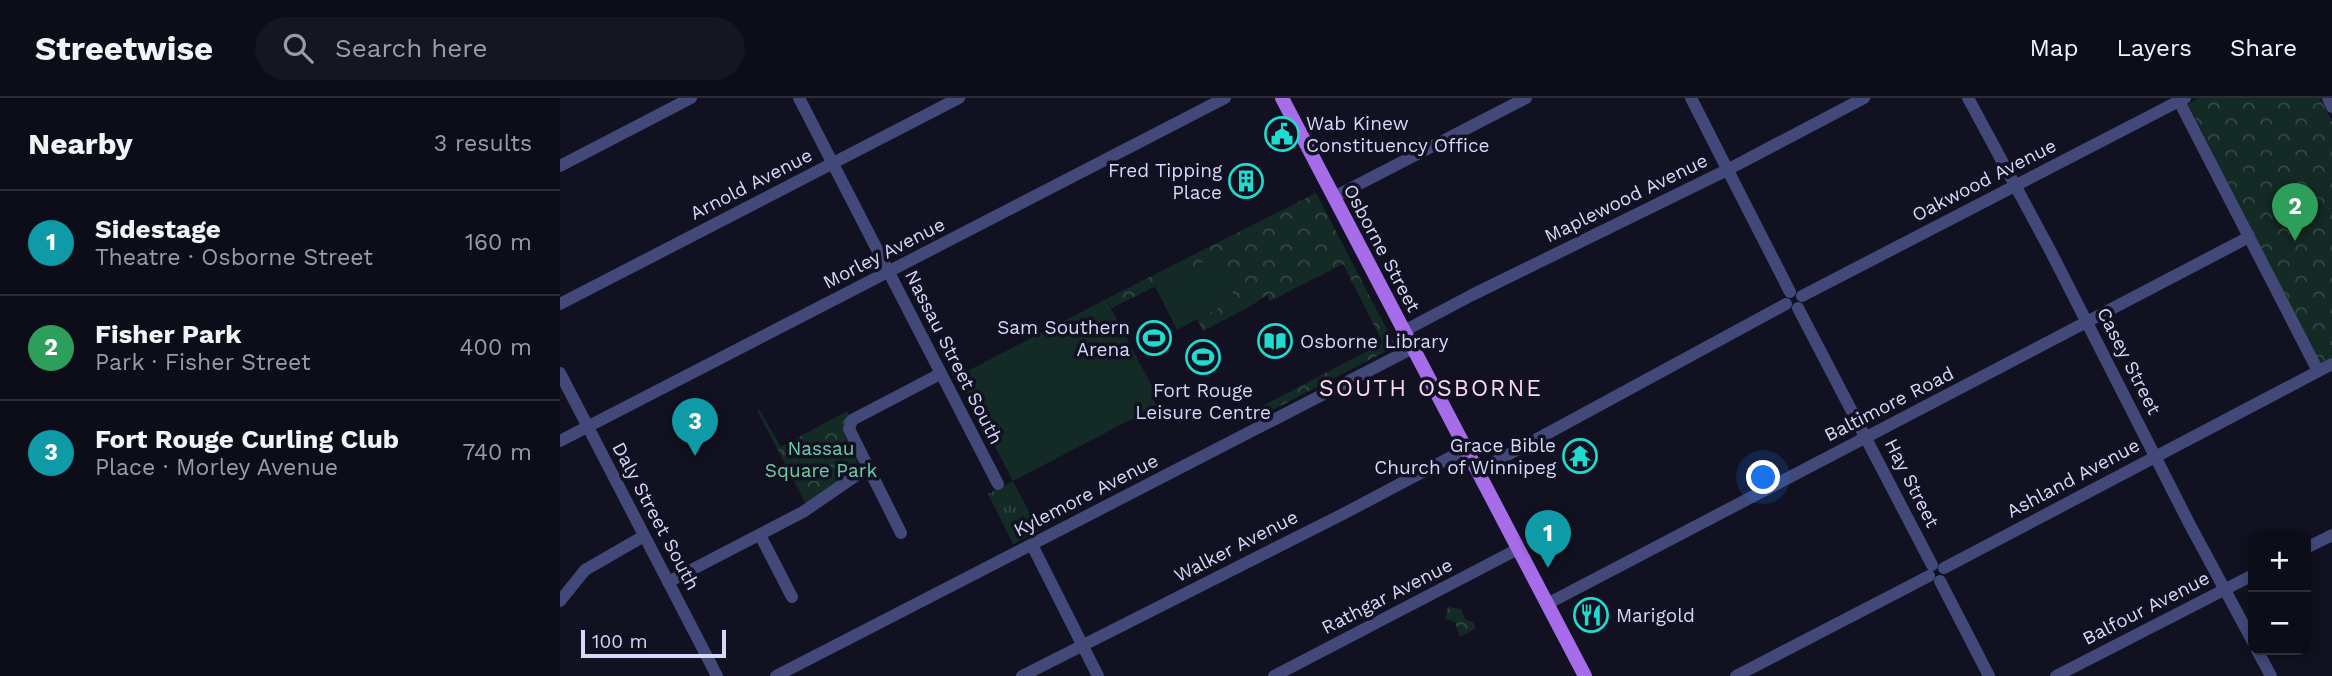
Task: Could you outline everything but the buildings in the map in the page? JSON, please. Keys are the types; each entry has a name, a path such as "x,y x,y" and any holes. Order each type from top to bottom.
{"main road":[{"name":"Osborne Street","path":"1282,98 1547,604 1580,674"}],"street":[{"path":"560,166 691,98"},
{"name":"Nassau Street South","path":"799,98 998,484"},
{"name":"Arnold Avenue","path":"560,304 959,98"},
{"name":"Morley Avenue","path":"560,441 1225,98"},
{"path":"1334,197 1526,98"},
{"name":"Hay Street","path":"1691,98 1989,676"},
{"name":"Maplewood Avenue","path":"1404,331 1727,170 1864,98"},
{"name":"Casey Street","path":"1968,98 2248,633"},
{"path":"2328,98 2332,107"},
{"path":"2182,100 2318,371"},
{"name":"Oakwood Avenue","path":"1478,471 1794,300 2182,100"},
{"name":"Baltimore Road","path":"1547,604 2249,237"},
{"name":"Kylemore Avenue","path":"776,676 1413,348"},
{"name":"Ashland Avenue","path":"1736,676 2332,364"},
{"name":"Daly Street South","path":"560,373 717,676"},
{"path":"901,533 849,429 852,420 940,374"},
{"name":"Walker Avenue","path":"1022,676 1466,449"},
{"path":"668,582 803,512 867,468"},
{"path":"560,601 591,566 644,535"},
{"path":"760,535 792,597"},
{"path":"2311,546 2332,535"},
{"path":"1032,545 1098,676"},
{"name":"Rathgar Avenue","path":"1274,676 1518,549"},
{"name":"Balfour Avenue","path":"2056,676 2248,578"},
{"path":"2260,655 2271,676"}],"green space":[{"path":"2199,98 2320,98 2332,122 2332,359 2321,365 2188,104"},
{"path":"1316,193 1395,345 1249,422 1245,415 1383,343 1343,264 1270,301 1267,295 1203,331 1197,319 1235,299 1214,257 1112,308 1106,299"},
{"path":"1214,257 1236,299 1177,330 1155,286"},
{"path":"1106,299 1155,392 1151,395 1157,406 1013,481 958,376"},
{"name":"Nassau Square Park","path":"759,409 781,447 847,411 850,417 844,434 857,459 858,468 806,504 757,410"},
{"path":"1013,481 1039,531 1013,544 988,494"},
{"path":"1448,607 1461,609 1465,619 1473,622 1476,628 1460,637 1455,622 1445,619"}],"place":[{"name":"Wab Kinew Constituency Office","path":"1282,134"},
{"name":"Fred Tipping Place","path":"1246,181"},
{"name":"Fisher Park","path":"2295,241"},
{"name":"Sam Southern Arena","path":"1154,338"},
{"name":"Osborne Library","path":"1275,341"},
{"name":"Fort Rouge Leisure Centre","path":"1203,357"},
{"name":"Fort Rouge Curling Club","path":"695,456"},
{"name":"Grace Bible Church of Winnipeg","path":"1580,456"},
{"name":"Sidestage","path":"1548,568"},
{"name":"Marigold","path":"1591,615"}],"district":[{"name":"SOUTH OSBORNE","path":"1431,388"}]}
